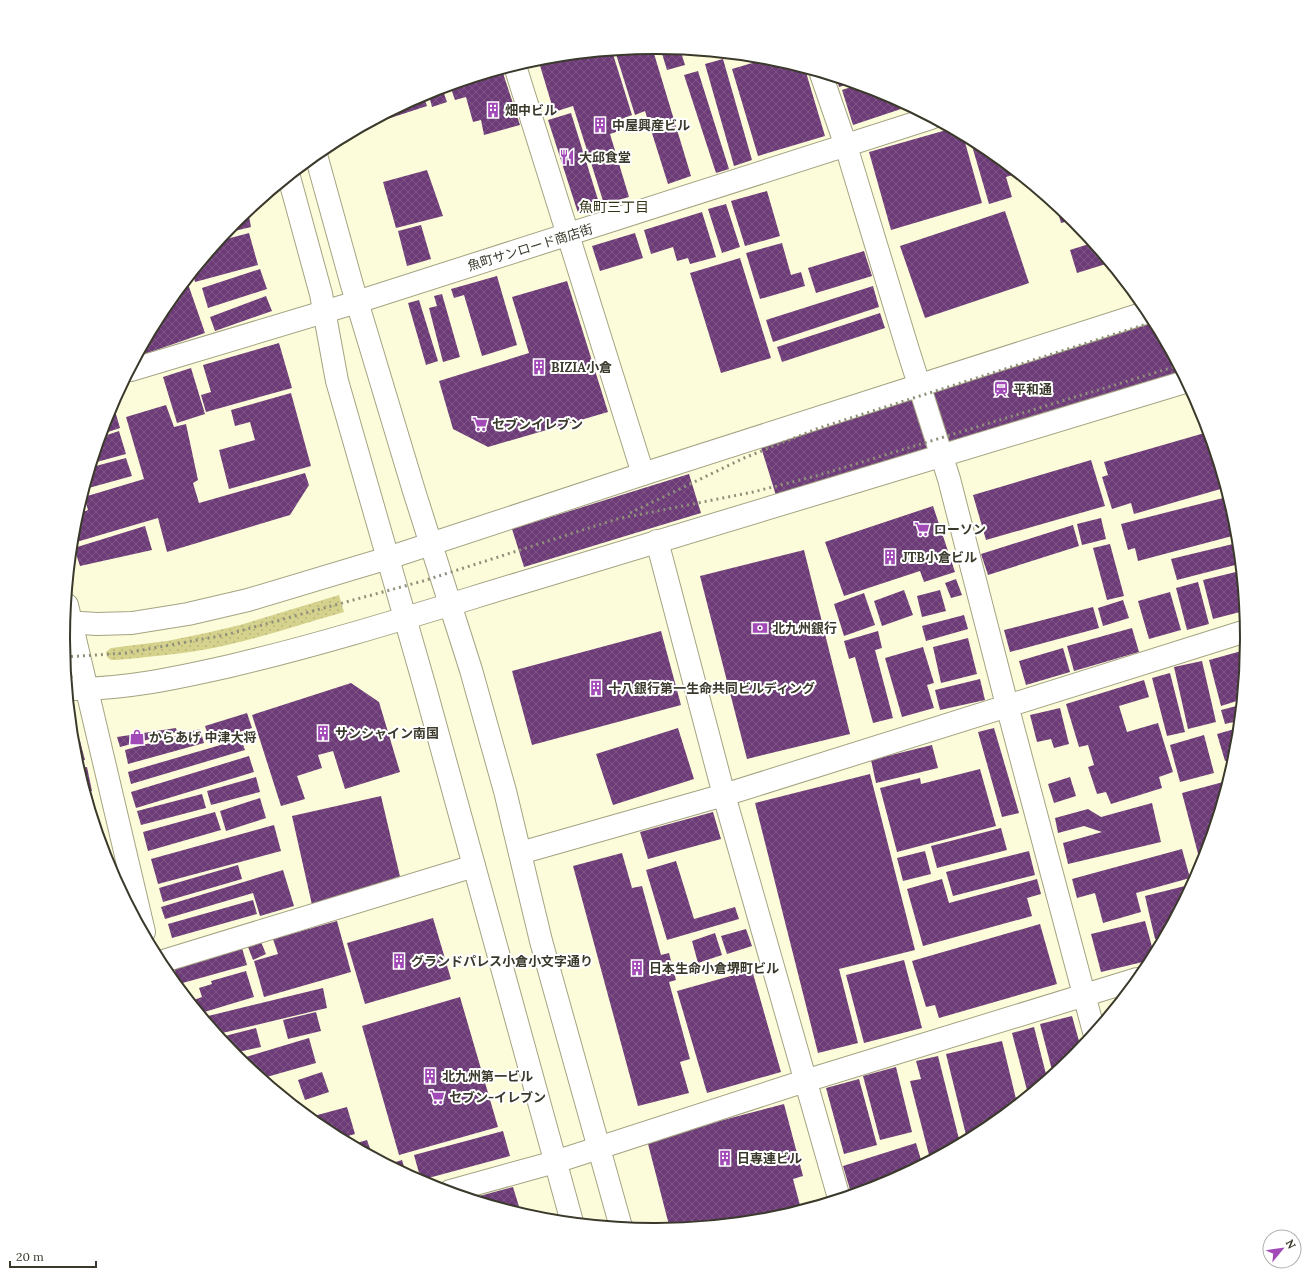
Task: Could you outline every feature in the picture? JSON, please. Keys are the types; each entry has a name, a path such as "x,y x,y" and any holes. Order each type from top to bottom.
{"street":[{"path":"517,71 643,474"},
{"path":"823,79 846,146 919,385 943,457 1092,1026"},
{"name":"魚町サンロード商店街","path":"137,368 357,302 925,120"},
{"path":"318,162 357,302 411,484 471,670 505,791 541,941 620,1222"},
{"path":"290,182 325,312 337,381 405,618 570,1217"},
{"path":"71,617 97,624 132,622 188,614 248,600 388,558 643,474 1141,314"},
{"path":"78,689 142,683 197,673 261,658 450,605 657,541 943,457 1181,383"},
{"path":"657,541 724,795 838,1194"},
{"path":"70,633 78,689 138,911"},
{"path":"520,853 724,795 1240,633"},
{"path":"167,960 474,866"},
{"path":"458,1189 555,1162 805,1081 1127,982"}],"shaded area":[{"path":"339,595 344,612 256,638 220,647 181,653 116,660 111,660 107,657 106,652 111,648 167,641 206,633 240,625"}],"building":[{"path":"654,54 691,176 668,184 645,111 635,115 616,55"},
{"path":"662,54 682,55 685,65 667,70"},
{"name":"中屋興産ビル","path":"613,55 632,115 619,120 622,130 610,134 629,197 604,204 573,106 554,112 540,65"},
{"path":"723,59 752,160 734,166 705,64"},
{"path":"754,63 807,74 825,136 758,156 732,69"},
{"path":"698,71 729,169 716,173 684,75"},
{"name":"畑中ビル","path":"503,74 520,125 484,135 481,120 473,122 466,97 455,100 452,91"},
{"path":"850,87 902,109 853,125 842,90"},
{"path":"444,93 447,102 432,107 430,99"},
{"path":"425,101 427,106 386,119"},
{"path":"571,113 600,206 578,213 548,120"},
{"path":"944,131 965,144 982,203 891,230 869,152"},
{"path":"973,148 1011,175 1006,177 1012,197 989,204"},
{"path":"427,170 443,216 396,228 383,182"},
{"path":"767,191 780,236 745,246 731,201"},
{"path":"726,204 740,247 722,253 708,209"},
{"path":"1005,211 1029,283 925,318 900,246"},
{"path":"702,212 716,257 690,264 688,258 677,261 673,247 651,254 644,230"},
{"path":"1059,217 1065,222 1061,223"},
{"path":"249,218 251,227 237,230"},
{"path":"421,225 431,259 407,266 398,231"},
{"path":"249,233 258,265 195,282 194,279 230,238"},
{"path":"635,233 643,258 600,271 592,246"},
{"path":"782,243 791,275 801,272 805,286 760,299 746,253"},
{"path":"1086,245 1104,265 1077,273 1070,250"},
{"path":"864,251 872,276 816,293 808,268"},
{"path":"740,258 771,358 721,373 690,273"},
{"path":"260,269 267,289 208,308 202,288"},
{"path":"497,276 517,345 482,356 464,295 454,298 451,289"},
{"name":"BIZIA小倉","path":"567,281 608,412 488,447 453,429 439,381 529,353 512,297"},
{"path":"189,286 205,333 145,354 169,314"},
{"path":"873,286 879,307 773,342 766,320"},
{"path":"442,294 460,357 443,362 429,308 437,306 434,296"},
{"path":"266,296 272,311 215,331 210,317"},
{"path":"419,300 438,361 426,365 408,303"},
{"path":"1140,312 1161,346 1177,376 778,502 756,431"},
{"path":"880,313 885,328 782,362 777,347"},
{"path":"279,343 292,388 206,412 201,395 211,392 203,365"},
{"path":"191,368 205,414 177,423 163,377"},
{"path":"291,393 311,466 229,489 219,450 255,440 250,422 235,426 231,410"},
{"path":"166,405 174,427 186,424 198,480 193,483 199,503 305,473 309,485 290,515 167,552 158,518 79,541 85,511 88,510 86,504 88,496 144,479 126,417"},
{"path":"116,413 120,428 109,432"},
{"path":"119,431 126,454 98,462 102,451 108,435"},
{"path":"1202,434 1220,489 1134,514 1131,503 1112,509 1102,477 1108,475 1104,462"},
{"path":"126,458 132,476 90,488 97,466"},
{"path":"1091,460 1105,506 986,540 973,495"},
{"path":"689,474 701,513 524,567 512,529"},
{"path":"1222,498 1230,537 1138,561 1135,548 1128,550 1121,524"},
{"name":"JTB小倉ビル","path":"933,506 955,572 924,582 920,571 844,596 825,542"},
{"path":"1101,518 1106,539 1082,545 1077,524"},
{"path":"1073,525 1079,546 988,575 981,554"},
{"path":"145,526 152,550 80,566 77,557 78,547"},
{"path":"1110,544 1124,596 1107,600 1093,548"},
{"path":"1231,544 1234,565 1177,580 1171,559"},
{"path":"804,550 850,734 747,759 700,576"},
{"path":"1235,572 1239,612 1213,619 1203,580"},
{"path":"956,579 962,595 951,598 945,583"},
{"path":"1198,582 1209,624 1187,630 1176,588"},
{"path":"904,590 913,615 882,626 874,601"},
{"path":"940,590 946,611 922,617 917,596"},
{"path":"1170,592 1181,630 1149,639 1138,601"},
{"path":"864,593 875,625 844,636 834,604"},
{"path":"1123,600 1129,618 1103,626 1098,608"},
{"path":"1093,607 1099,628 1010,652 1004,630"},
{"path":"964,615 968,629 926,641 922,626"},
{"path":"1132,628 1139,652 1074,671 1067,646"},
{"name":"十八銀行第一生命共同ビルディング","path":"661,631 681,705 532,745 512,671"},
{"path":"878,631 882,648 875,650 893,718 873,723 855,657 849,659 844,641"},
{"path":"968,638 977,674 941,683 933,647"},
{"path":"923,647 934,683 927,685 934,708 902,717 885,658"},
{"path":"1063,648 1070,672 1026,685 1019,661"},
{"path":"1239,652 1235,701 1221,706 1209,660"},
{"path":"1202,661 1216,722 1188,729 1174,667"},
{"path":"1170,673 1185,732 1167,736 1152,678"},
{"path":"980,679 985,700 940,710 935,690"},
{"path":"1144,680 1149,697 1119,706 1127,732 1158,723 1173,772 1159,777 1162,788 1111,804 1106,792 1097,794 1088,767 1094,765 1088,745 1079,747 1066,704"},
{"name":"サンシャイン南国","path":"351,683 379,702 400,772 345,789 333,751 318,755 322,768 297,776 305,799 281,806 252,715"},
{"path":"1235,706 1233,722 1225,724 1221,710"},
{"path":"1060,708 1069,744 1054,748 1051,739 1037,742 1030,715"},
{"path":"247,713 252,728 210,741 205,726"},
{"path":"176,728 177,732 120,747 117,737"},
{"path":"678,728 694,779 613,805 596,754"},
{"path":"994,728 1019,813 1002,817 978,732"},
{"path":"200,729 204,743 128,764 125,750"},
{"path":"1232,730 1226,761 1225,761 1217,734"},
{"path":"1204,735 1214,773 1180,782 1170,745"},
{"path":"241,739 245,750 131,784 128,772"},
{"path":"80,742 85,760 84,760"},
{"path":"932,745 938,768 876,783 871,760"},
{"path":"249,756 254,772 136,808 131,792"},
{"path":"85,767 87,767 92,791 90,790"},
{"path":"980,769 996,826 897,852 880,788 920,778 921,784"},
{"path":"870,774 915,950 839,969 858,1043 818,1053 755,803"},
{"path":"256,777 260,792 211,805 207,791"},
{"path":"1070,777 1076,796 1054,803 1048,784"},
{"path":"1222,782 1198,854 1182,793"},
{"path":"202,794 206,808 141,825 137,811"},
{"path":"381,796 402,885 312,905 292,816"},
{"path":"260,798 266,818 226,831 220,811"},
{"path":"1152,803 1161,842 1068,864 1063,843 1102,832 1084,826 1058,833 1055,818 1088,809 1101,817"},
{"path":"215,812 221,830 148,851 143,832"},
{"path":"713,812 721,839 648,859 640,832"},
{"path":"274,825 281,851 158,884 151,859"},
{"path":"1001,828 1007,850 937,868 931,846"},
{"path":"1182,849 1189,875 1187,879 1136,893 1141,912 1103,923 1095,893 1077,898 1072,879"},
{"path":"925,851 931,874 903,881 897,858"},
{"path":"1029,851 1035,875 953,896 946,872"},
{"name":"日本生命小倉堺町ビル","path":"622,853 632,888 642,886 661,955 669,953 676,980 669,982 690,1059 680,1062 689,1093 638,1106 573,866"},
{"path":"676,861 694,919 735,907 739,919 667,940 646,870"},
{"path":"238,865 242,879 163,902 159,888"},
{"path":"283,870 294,906 260,916 253,893 165,919 161,907"},
{"path":"942,879 949,903 1037,879 1041,894 1027,898 1032,916 923,946 907,889"},
{"path":"1184,886 1161,931 1155,939 1145,896"},
{"path":"253,900 257,914 172,938 168,924"},
{"name":"グランドパレス小倉小文字通り","path":"433,918 451,979 365,1004 347,943"},
{"path":"337,921 351,972 264,997 254,961 278,954 273,939"},
{"path":"1145,921 1152,946 1141,962 1101,972 1091,934"},
{"path":"1040,924 1057,984 939,1018 935,1005 926,1007 912,961"},
{"path":"746,929 752,946 727,954 721,936"},
{"path":"715,933 722,955 698,963 692,941"},
{"path":"261,942 266,954 253,960 248,947"},
{"path":"242,948 247,965 183,983 176,972 174,967"},
{"path":"904,960 922,1028 864,1043 846,975"},
{"path":"752,970 781,1072 707,1093 677,991"},
{"path":"246,971 254,997 206,1012 195,999 202,997 199,988 212,984 211,981"},
{"path":"323,988 327,1008 224,1033 209,1016"},
{"name":"北九州第一ビル","path":"460,997 498,1127 399,1155 362,1026"},
{"path":"316,1012 321,1031 288,1039 283,1020"},
{"path":"1072,1016 1079,1040 1051,1067 1040,1024"},
{"path":"1034,1027 1046,1073 1027,1089 1012,1033"},
{"path":"256,1028 261,1047 241,1051 227,1036"},
{"path":"309,1038 316,1063 268,1076 247,1057"},
{"path":"1002,1041 1016,1098 966,1133 946,1054"},
{"path":"938,1056 959,1138 929,1155 910,1081 921,1079 916,1061"},
{"path":"896,1067 912,1132 880,1140 863,1076"},
{"path":"322,1072 329,1092 305,1100 298,1080"},
{"path":"859,1079 877,1145 844,1154 826,1088"},
{"name":"日専連ビル","path":"784,1104 803,1176 793,1179 800,1205 769,1212 731,1218 668,1223 647,1140"},
{"path":"347,1107 355,1134 349,1136 317,1115"},
{"path":"503,1131 510,1156 429,1178 419,1174 414,1155"},
{"path":"367,1140 370,1149 363,1145 359,1142"},
{"path":"916,1143 921,1159 879,1179 850,1189 843,1166"},
{"path":"402,1160 404,1167 396,1163 395,1162"},
{"path":"513,1187 519,1207 504,1203 480,1196"}],"railway":[{"path":"630,513 744,458 819,428 1147,324"},
{"path":"71,657 126,653 225,635 423,581 617,519 753,492 816,476 1172,367"}],"place":[{"name":"畑中ビル","path":"493,110"},
{"name":"中屋興産ビル","path":"600,125"},
{"name":"大邱食堂","path":"567,157"},
{"name":"BIZIA小倉","path":"539,367"},
{"name":"平和通","path":"1001,389"},
{"name":"セブンイレブン","path":"480,424"},
{"name":"ローソン","path":"922,529"},
{"name":"JTB小倉ビル","path":"890,557"},
{"name":"北九州銀行","path":"760,628"},
{"name":"十八銀行第一生命共同ビルディング","path":"596,688"},
{"name":"サンシャイン南国","path":"323,733"},
{"name":"からあげ 中津大将","path":"137,737"},
{"name":"グランドパレス小倉小文字通り","path":"399,961"},
{"name":"日本生命小倉堺町ビル","path":"637,968"},
{"name":"北九州第一ビル","path":"430,1076"},
{"name":"セブン-イレブン","path":"437,1097"},
{"name":"日専連ビル","path":"725,1158"}],"district":[{"name":"魚町三丁目","path":"614,207"}]}
